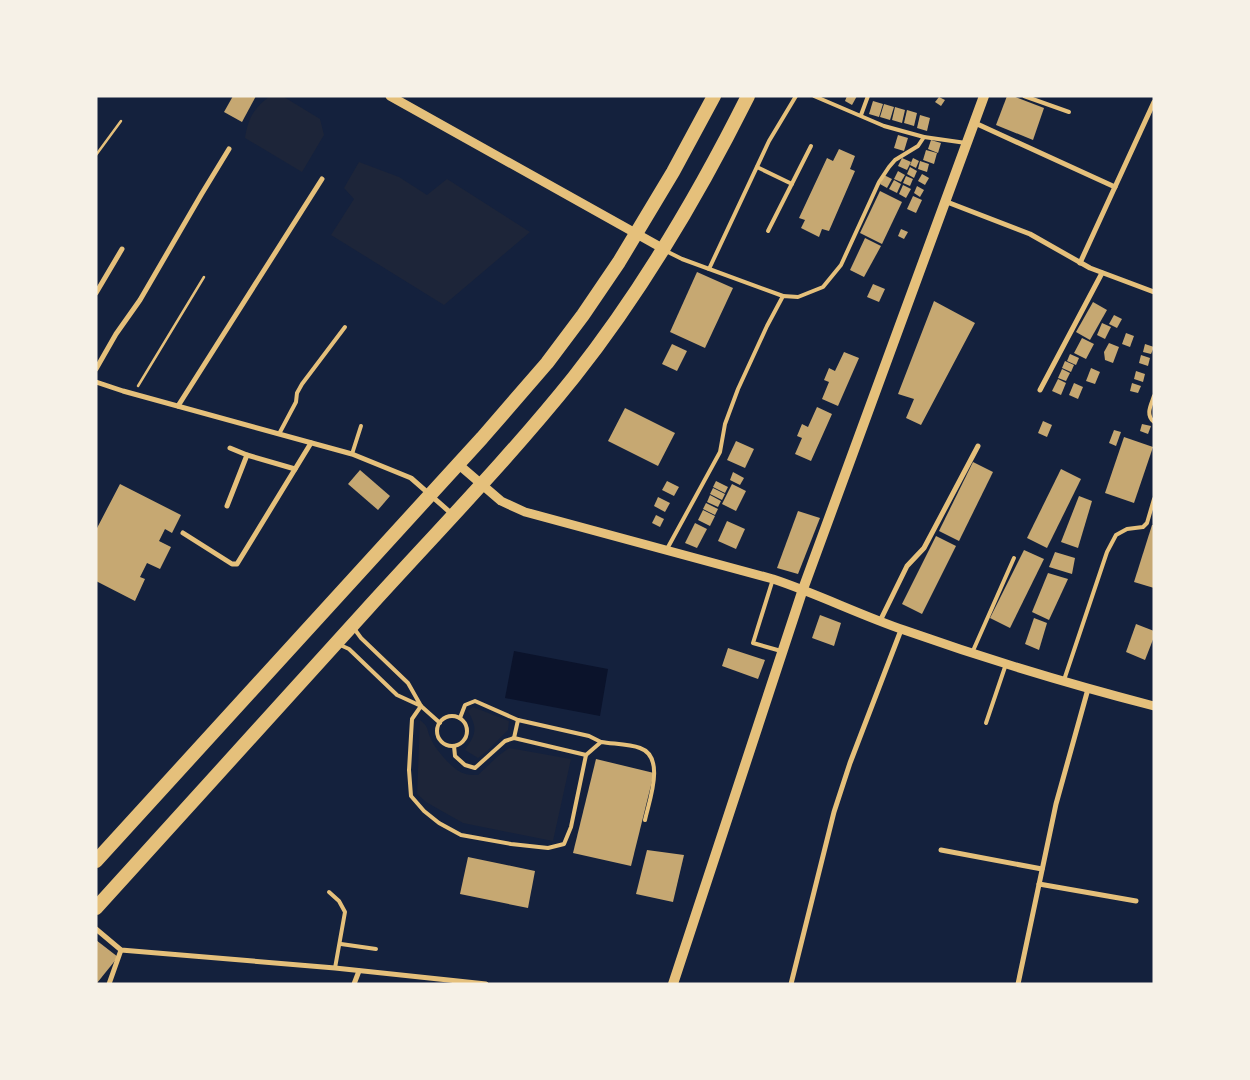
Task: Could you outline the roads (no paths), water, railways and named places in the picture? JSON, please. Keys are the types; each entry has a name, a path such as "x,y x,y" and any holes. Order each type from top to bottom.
{"highway":[{"path":"96,862 431,495 547,363 619,262 673,172 714,96"},
{"path":"96,908 453,515 573,377 609,330 662,248 700,186 748,96"}],"main road":[{"path":"673,984 803,589 968,144 984,96"}],"street":[{"path":"390,96 662,248"},
{"path":"1080,263 1154,102"},
{"path":"975,123 1115,187"},
{"path":"96,369 116,334 140,300 200,195 229,149"},
{"path":"178,406 322,179"},
{"path":"946,202 1030,234 1080,263 1154,292"},
{"path":"96,293 122,249"},
{"path":"1040,390 1102,273"},
{"path":"96,382 133,394 352,454 411,478 453,515"},
{"path":"183,533 232,564 237,564 311,443"},
{"path":"880,621 907,566 924,548 978,446"},
{"path":"230,448 295,469"},
{"path":"227,506 247,455"},
{"path":"458,464 501,500 525,512 803,589 901,630 1063,682 1154,706"},
{"path":"791,984 834,812 850,763 901,630"},
{"path":"1018,984 1056,804 1088,689"},
{"path":"941,850 1042,869"},
{"path":"1039,884 1136,901"},
{"path":"96,929 121,950 335,968 486,984"},
{"path":"110,984 121,950"},
{"path":"354,984 359,971"},
{"path":"423,984 425,977"}],"lane":[{"path":"708,269 769,141 796,96"},
{"path":"814,96 884,126 924,137 968,144"},
{"path":"861,115 868,96"},
{"path":"1024,96 1069,112"},
{"path":"662,248 682,259 783,296 798,297 823,287 841,265 879,182 889,167 895,160 918,146 924,137"},
{"path":"768,231 811,146"},
{"path":"756,167 792,184"},
{"path":"666,550 720,452 725,424 738,389 783,296"},
{"path":"279,434 296,402 297,393 302,384 345,327"},
{"path":"1154,396 1148,414 1154,422"},
{"path":"352,454 361,426"},
{"path":"1063,682 1107,552 1116,536 1127,529 1143,527 1147,523 1154,499"},
{"path":"972,653 1014,558"},
{"path":"773,580 753,643 783,651"},
{"path":"352,626 361,638 408,683 421,706"},
{"path":"336,643 349,649 396,695 421,706 440,723"},
{"path":"986,723 1006,664"},
{"path":"460,718 465,705 475,702 518,720 589,736 601,742 640,748 647,751 652,758 655,773 645,820"},
{"path":"421,706 412,719 409,770 411,796 424,811 439,823 461,834 511,844 548,848 564,844 571,826 586,755 601,742"},
{"path":"448,716 460,718 467,727 467,736 462,743 454,746 445,744 440,740 437,729 440,723 448,716"},
{"path":"514,738 518,720"},
{"path":"454,746 455,756 465,765 475,768 505,741 514,738 586,755"},
{"path":"329,892 345,912 341,944 335,968"},
{"path":"341,944 376,949"}]}
